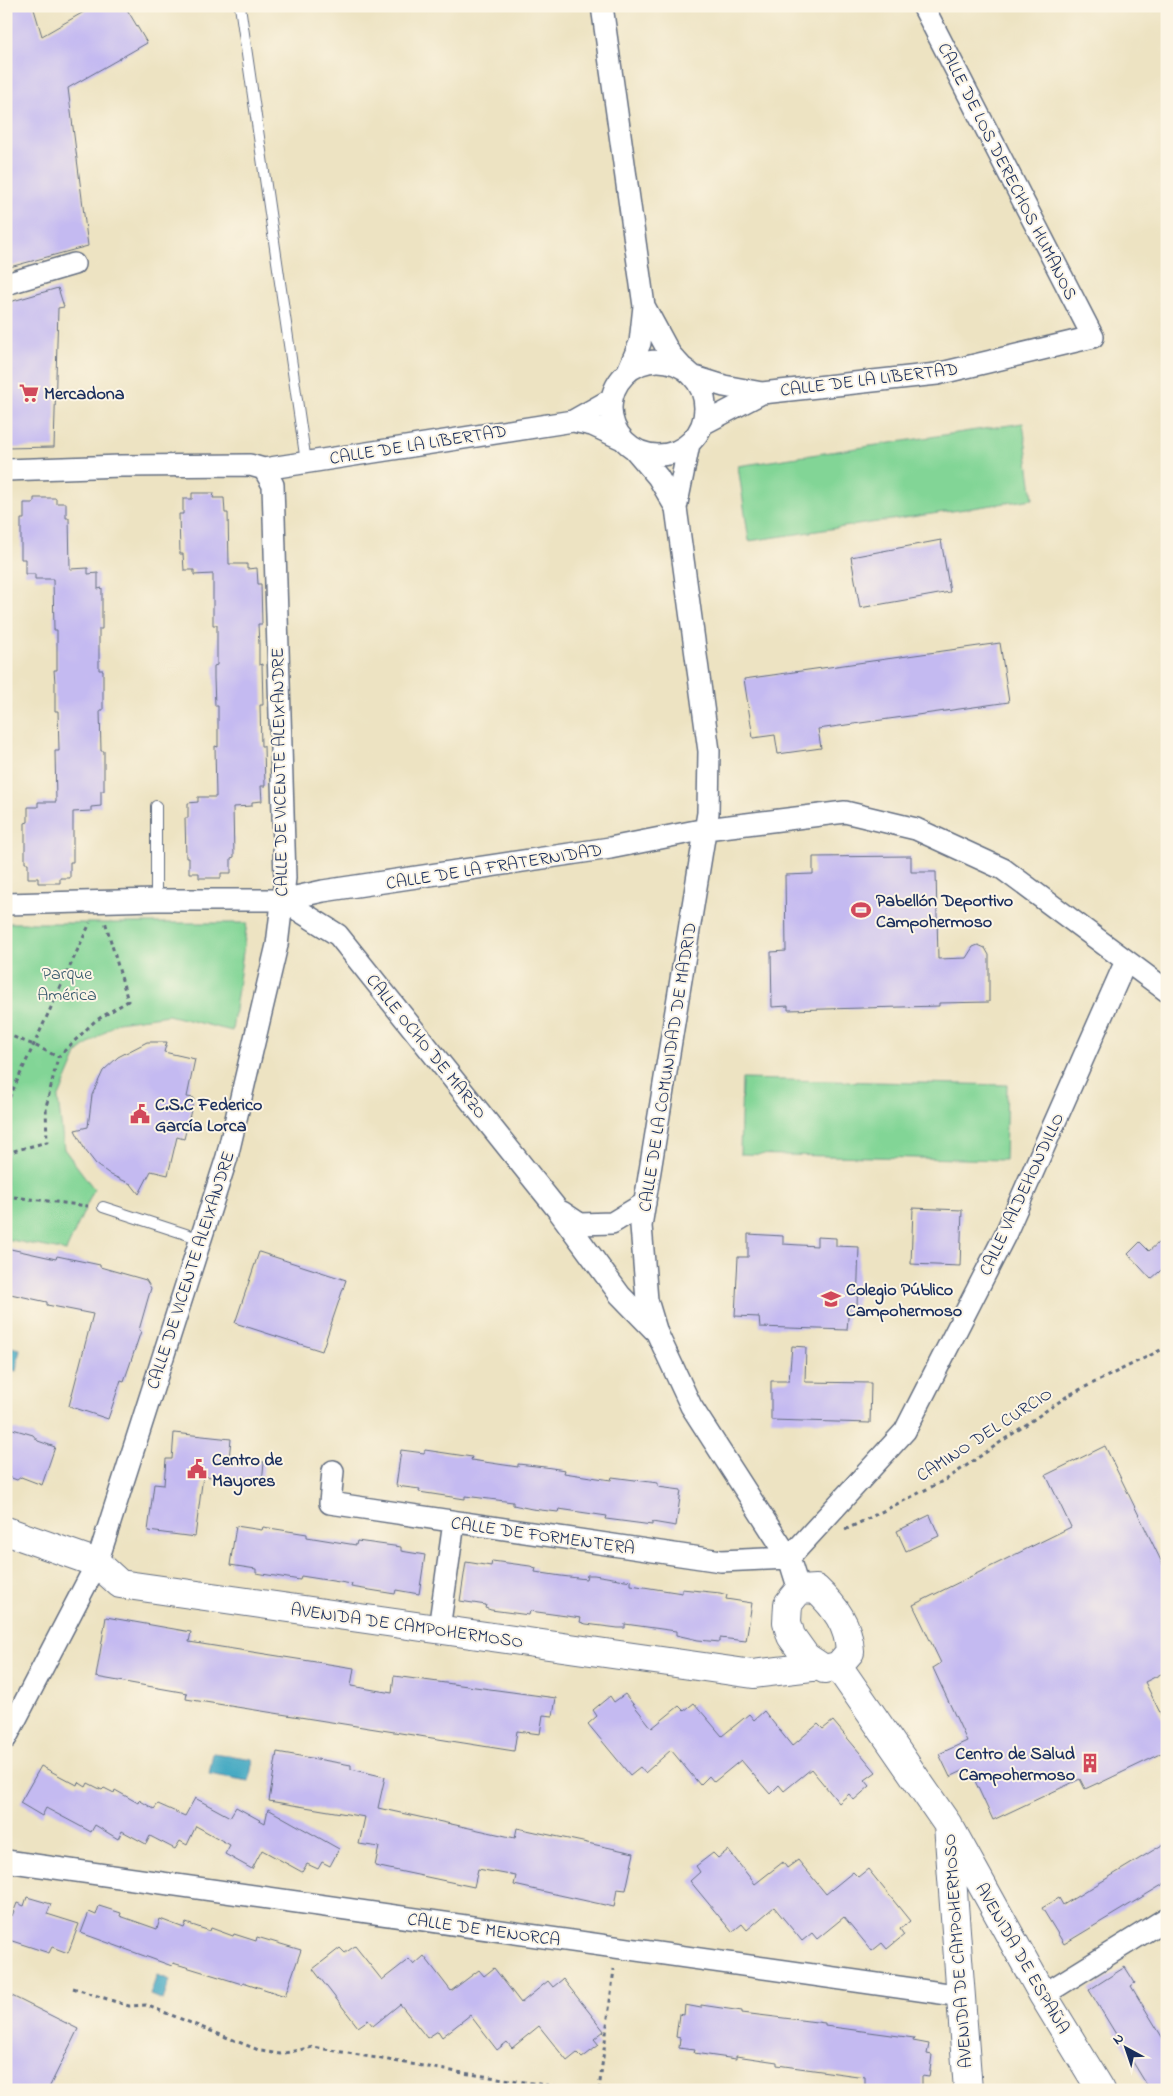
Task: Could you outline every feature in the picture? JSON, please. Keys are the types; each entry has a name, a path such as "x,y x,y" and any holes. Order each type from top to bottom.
{"street":[{"path":"602,6 644,306 640,343 628,371 617,384 612,399 612,421 628,445 654,456 670,454 689,444 703,424 706,408 704,395 688,372 670,354 644,306"},
{"name":"CALLE DE LOS DERECHOS HUMANOS","path":"923,6 1093,337"},
{"path":"6,284 74,264"},
{"name":"CALLE DE LA LIBERTAD","path":"688,372 724,386 762,393 937,374 1093,337"},
{"path":"628,371 644,363 663,361 688,372"},
{"name":"CALLE DE LA LIBERTAD","path":"703,424 762,393"},
{"name":"CALLE DE LA LIBERTAD","path":"573,421 612,399"},
{"name":"CALLE DE LA LIBERTAD","path":"264,469 573,421 592,425 628,445"},
{"name":"CALLE DE LA COMUNIDAD DE MADRID","path":"689,444 676,508 709,751 708,813 641,1226 647,1300 657,1333 691,1406 788,1558 799,1590"},
{"name":"CALLE DE LA COMUNIDAD DE MADRID","path":"628,445 658,477 676,508"},
{"path":"6,470 121,466 240,465 250,465 264,469"},
{"name":"CALLE DE VICENTE ALEIXANDRE","path":"6,1738 97,1563 229,1148 277,945 285,878 273,485 264,469"},
{"path":"706,829 845,812 916,829 1002,869 1167,991"},
{"name":"CALLE DE LA FRATERNIDAD","path":"6,904 156,900 282,900 323,891 610,848 706,829"},
{"name":"CALLE OCHO DE MARZO","path":"282,900 338,935 557,1209 620,1295 657,1333"},
{"name":"CALLE VALDEHONDILLO","path":"788,1558 905,1431 1005,1235 1126,961"},
{"name":"CALLE OCHO DE MARZO","path":"557,1209 580,1224 612,1223 645,1203"},
{"name":"CALLE DE FORMENTERA","path":"333,1471 330,1504 721,1561 788,1558"},
{"path":"439,1629 454,1522"},
{"name":"AVENIDA DE CAMPOHERMOSO","path":"6,1530 97,1563 120,1584 753,1674 829,1666 948,1825 968,2090"},
{"path":"816,1589 830,1602 842,1620 849,1636 850,1652 829,1666 806,1657 791,1636 787,1622 788,1604 799,1590 816,1589"},
{"name":"AVENIDA DE ESPAÑA","path":"948,1825 1043,1995 1101,2090"},
{"name":"CALLE DE MENORCA","path":"6,1861 962,1996"},
{"path":"1043,1995 1167,1918"}],"lane":[{"path":"240,6 306,462"},
{"path":"156,806 156,900"},
{"path":"103,1207 201,1239"}],"path":[{"path":"6,1104 100,902"},
{"path":"6,1153 47,1142 46,1107 58,1058 95,1021 128,1000 100,902"},
{"path":"6,1034 34,1045 58,1058"},
{"path":"6,1196 103,1207"},
{"name":"CAMINO DEL CURCIO","path":"841,1532 947,1479 1069,1395 1167,1347"},
{"path":"599,2090 616,1947"},
{"path":"73,1988 129,2006 146,2005 261,2051 280,2054 313,2047 463,2073 580,2090"}],"green space":[{"path":"1023,423 1033,499 749,541 738,466"},
{"name":"Parque América","path":"6,923 247,923 232,1031 168,1015 118,1022 78,1052 58,1099 64,1149 94,1189 66,1251 6,1239"},
{"path":"742,1079 1007,1085 1005,1160 740,1154"}],"water":[{"path":"6,1346 20,1349 16,1371 6,1369"},
{"path":"213,1753 253,1759 249,1781 209,1774"},
{"path":"157,1975 170,1980 163,2000 150,1995"}],"building":[{"path":"6,6 33,6 42,36 94,6 125,6 147,43 68,88 88,246 6,268"},
{"name":"Mercadona","path":"58,288 64,307 58,308 54,447 6,448 6,303"},
{"path":"192,493 214,493 213,498 224,498 225,513 228,513 229,564 247,564 247,569 257,568 258,584 261,584 262,624 258,624 259,665 262,664 261,746 264,746 265,786 261,786 262,801 252,802 252,806 233,807 234,857 231,858 231,873 221,873 221,878 199,878 199,873 189,873 189,858 186,858 185,818 188,818 188,803 198,802 198,797 216,797 215,746 218,747 218,706 215,706 214,678 214,666 217,665 217,625 213,625 213,574 194,575 194,570 184,570 183,554 180,554 179,514 183,514 183,499 192,499"},
{"path":"34,498 56,498 56,503 66,503 66,518 69,518 70,569 88,568 88,574 98,573 98,589 102,588 99,670 103,670 103,710 100,710 101,751 104,751 104,791 101,791 101,806 91,807 91,811 73,812 73,862 70,862 70,878 60,878 60,883 38,883 38,878 28,878 28,863 25,863 25,823 28,822 28,807 38,807 38,802 56,802 55,751 59,751 58,711 55,711 54,670 57,670 57,630 54,630 53,579 35,579 35,574 25,574 25,559 21,559 21,519 24,519 24,503 34,503"},
{"path":"941,540 950,592 860,608 851,557"},
{"path":"1000,643 1009,702 818,729 821,748 778,754 775,735 753,738 744,679"},
{"name":"Pabellón Deportivo Campohermoso","path":"911,856 911,872 936,872 938,959 966,958 973,947 978,945 985,948 989,955 989,1002 939,1003 939,1006 788,1010 788,1006 772,1007 771,952 786,951 785,875 813,874 813,857"},
{"name":"C.S.C Federico García Lorca","path":"147,1042 167,1042 164,1052 195,1059 187,1097 194,1098 184,1139 177,1137 168,1175 151,1171 139,1194 131,1184 111,1175 96,1164 85,1150 75,1130 88,1127 92,1095 103,1071 118,1057"},
{"path":"913,1208 962,1210 960,1266 911,1264"},
{"path":"748,1234 783,1236 783,1244 817,1246 817,1237 836,1238 836,1246 859,1247 857,1306 849,1306 847,1330 760,1327 759,1317 735,1316 738,1257 748,1257"},
{"path":"1167,1235 1167,1265 1151,1279 1128,1254 1140,1242 1149,1251"},
{"path":"6,1248 56,1259 57,1256 100,1265 100,1267 146,1280 151,1288 139,1330 141,1331 124,1381 121,1380 108,1419 69,1406 93,1314 47,1305 47,1302 6,1293"},
{"path":"259,1252 346,1280 322,1351 235,1323"},
{"path":"792,1346 806,1347 805,1382 871,1383 870,1423 771,1420 771,1381 789,1381"},
{"path":"6,1427 33,1435 38,1441 55,1447 42,1485 21,1477 17,1480 6,1476"},
{"path":"174,1433 231,1439 229,1459 264,1462 262,1483 203,1476 195,1537 148,1531 154,1484 164,1485 166,1459 172,1459"},
{"path":"1105,1446 1167,1573 1167,1671 1145,1682 1167,1727 1167,1751 1085,1789 1080,1779 993,1820 969,1768 950,1777 939,1754 967,1741 933,1668 941,1663 913,1605 1071,1527 1046,1475"},
{"path":"401,1450 424,1453 425,1450 472,1457 471,1460 518,1467 518,1464 545,1467 565,1470 564,1473 611,1480 612,1477 658,1483 658,1487 681,1490 676,1526 652,1522 652,1525 606,1519 607,1516 559,1509 558,1512 532,1509 513,1505 513,1502 465,1496 465,1499 419,1492 420,1489 396,1486"},
{"path":"930,1515 939,1536 906,1551 897,1531"},
{"path":"236,1526 262,1530 263,1527 356,1545 357,1541 401,1547 401,1551 425,1555 419,1594 396,1590 395,1594 351,1587 352,1584 301,1576 300,1580 256,1573 256,1569 230,1565"},
{"path":"492,1561 530,1566 536,1568 535,1572 561,1576 586,1579 587,1575 594,1575 631,1581 631,1585 682,1593 682,1589 727,1595 726,1599 752,1603 746,1641 720,1638 720,1642 698,1640 676,1635 676,1631 625,1624 625,1628 618,1628 586,1624 580,1622 581,1618 530,1611 529,1615 491,1610 485,1608 486,1605 460,1601 466,1562 491,1566"},
{"path":"106,1617 191,1632 189,1642 354,1668 351,1686 392,1693 394,1676 556,1698 553,1716 543,1715 540,1734 517,1731 514,1751 186,1699 187,1693 96,1677"},
{"path":"625,1694 652,1728 679,1706 684,1711 694,1703 722,1736 749,1714 754,1720 764,1711 792,1746 818,1724 823,1729 833,1721 876,1772 865,1780 870,1786 854,1800 849,1794 839,1803 811,1769 784,1791 779,1785 770,1794 741,1760 714,1782 709,1776 700,1785 671,1750 645,1773 640,1767 630,1775 588,1724 597,1716 593,1710 610,1696 614,1702"},
{"path":"277,1752 351,1765 351,1769 385,1777 378,1808 515,1838 517,1828 634,1853 626,1890 617,1889 614,1907 514,1885 516,1876 478,1869 474,1887 375,1866 379,1847 359,1844 365,1817 269,1801"},
{"path":"41,1766 77,1785 78,1782 86,1787 88,1783 102,1790 104,1788 114,1793 115,1790 138,1803 139,1800 154,1809 158,1804 185,1816 195,1798 230,1817 236,1807 265,1823 268,1809 339,1849 330,1866 322,1862 318,1869 307,1864 302,1872 262,1850 252,1869 225,1854 230,1845 196,1826 187,1845 180,1841 175,1849 150,1836 146,1844 122,1831 118,1839 95,1825 91,1832 46,1808 42,1816 20,1803"},
{"path":"1167,1842 1167,1882 1064,1944 1042,1908 1059,1898 1063,1905"},
{"path":"728,1850 755,1884 783,1862 787,1868 798,1860 826,1894 853,1872 858,1877 868,1869 910,1921 900,1929 904,1935 887,1949 882,1943 872,1951 844,1917 817,1939 812,1933 802,1941 774,1907 747,1930 742,1924 732,1932 690,1881 700,1872 696,1866 713,1853 718,1858"},
{"path":"27,1897 51,1904 47,1914 79,1924 68,1953 52,1947 49,1953 6,1939 6,1914 12,1916 17,1903 24,1906"},
{"path":"99,1906 121,1913 120,1916 157,1929 160,1919 184,1928 186,1923 210,1931 211,1928 233,1936 234,1934 256,1941 257,1937 301,1950 285,1996 243,1982 242,1984 173,1963 172,1966 81,1933 89,1912 96,1915"},
{"path":"355,1946 382,1980 409,1959 414,1965 424,1956 451,1991 479,1970 484,1976 494,1968 521,2003 548,1981 553,1987 563,1979 604,2031 594,2039 599,2045 582,2058 577,2053 567,2061 539,2026 512,2048 507,2042 497,2050 470,2015 442,2037 438,2031 427,2038 400,2004 373,2026 368,2020 358,2027 313,1969 340,1948 345,1953"},
{"path":"1125,1967 1135,1983 1131,1986 1167,2045 1167,2090 1150,2090 1089,1990"},
{"path":"6,1993 78,2029 48,2090 6,2090"},
{"path":"685,2005 701,2008 701,2005 742,2011 742,2013 825,2023 825,2026 914,2038 913,2041 929,2044 927,2054 932,2055 929,2077 922,2076 922,2090 865,2090 865,2077 777,2065 777,2062 736,2056 736,2059 694,2053 695,2050 679,2048 680,2038 676,2037 679,2014 684,2015"}],"place":[{"name":"Mercadona","path":"29,393"},
{"name":"Pabellón Deportivo Campohermoso","path":"861,910"},
{"name":"C.S.C Federico García Lorca","path":"140,1114"},
{"name":"Colegio Público Campohermoso","path":"831,1299"},
{"name":"Centro de Mayores","path":"197,1469"},
{"name":"Centro de Salud Campohermoso","path":"1090,1763"}]}
